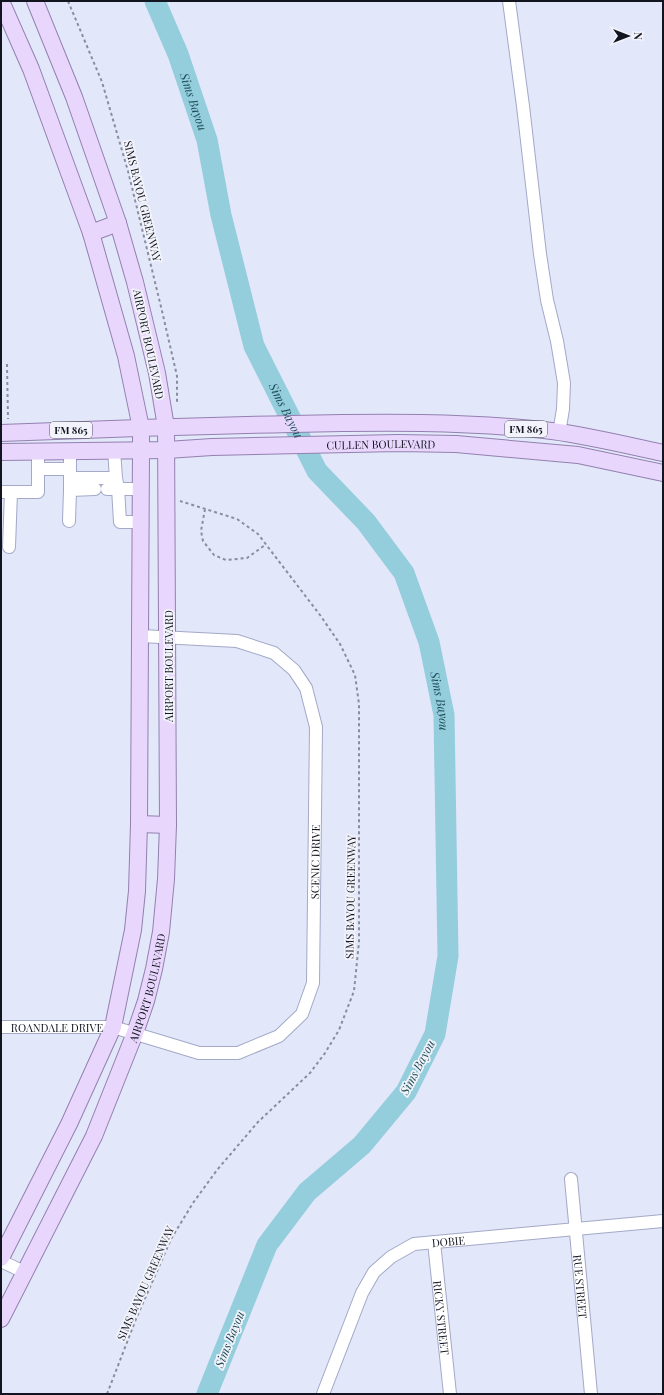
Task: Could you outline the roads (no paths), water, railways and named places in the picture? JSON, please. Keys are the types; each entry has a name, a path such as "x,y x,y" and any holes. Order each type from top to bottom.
{"main road":[{"name":"AIRPORT BOULEVARD","path":"1,1 31,68 91,233 126,356 141,428 139,824 137,891 133,930 113,1027 69,1124 1,1259"},
{"name":"AIRPORT BOULEVARD","path":"1,1319 94,1136 135,1033 152,976 161,932 166,879 168,825 166,427 157,373 135,282 118,222 74,97 35,1"},
{"path":"91,233 118,222"},
{"name":"CULLEN BOULEVARD","path":"4,432 387,422 486,425 559,433 618,443 663,453"},
{"path":"422,424 422,444"},
{"name":"CULLEN BOULEVARD","path":"1,452 167,450 212,447 456,444 578,455 663,473"},
{"path":"139,824 168,825"}],"street":[{"path":"508,1 523,106 540,254 547,300 557,341 564,383 563,409 559,433"},
{"path":"114,450 109,486 120,522 141,522"},
{"path":"69,521 70,451"},
{"path":"10,547 6,492 38,492 38,452"},
{"path":"38,469 70,473 109,486"},
{"path":"70,490 109,486 141,489"},
{"name":"SCENIC DRIVE","path":"113,1027 199,1053 238,1053 279,1036 302,1014 313,983 316,727 306,688 294,670 274,653 237,641 141,636"},
{"name":"ROANDALE DRIVE","path":"1,1027 113,1027"},
{"name":"RUE STREET","path":"571,1179 591,1394"},
{"name":"DOBIE","path":"323,1394 362,1293 374,1272 391,1257 414,1244 663,1221"},
{"name":"RICKY STREET","path":"434,1242 450,1394"},
{"path":"1,1259 24,1272"}],"waterway":[{"name":"Sims Bayou","path":"155,1 178,54 207,140 221,215 254,346 317,471 366,522 404,573 429,642 444,715 448,956 435,1034 406,1092 362,1145 307,1192 267,1245 207,1394"}]}
